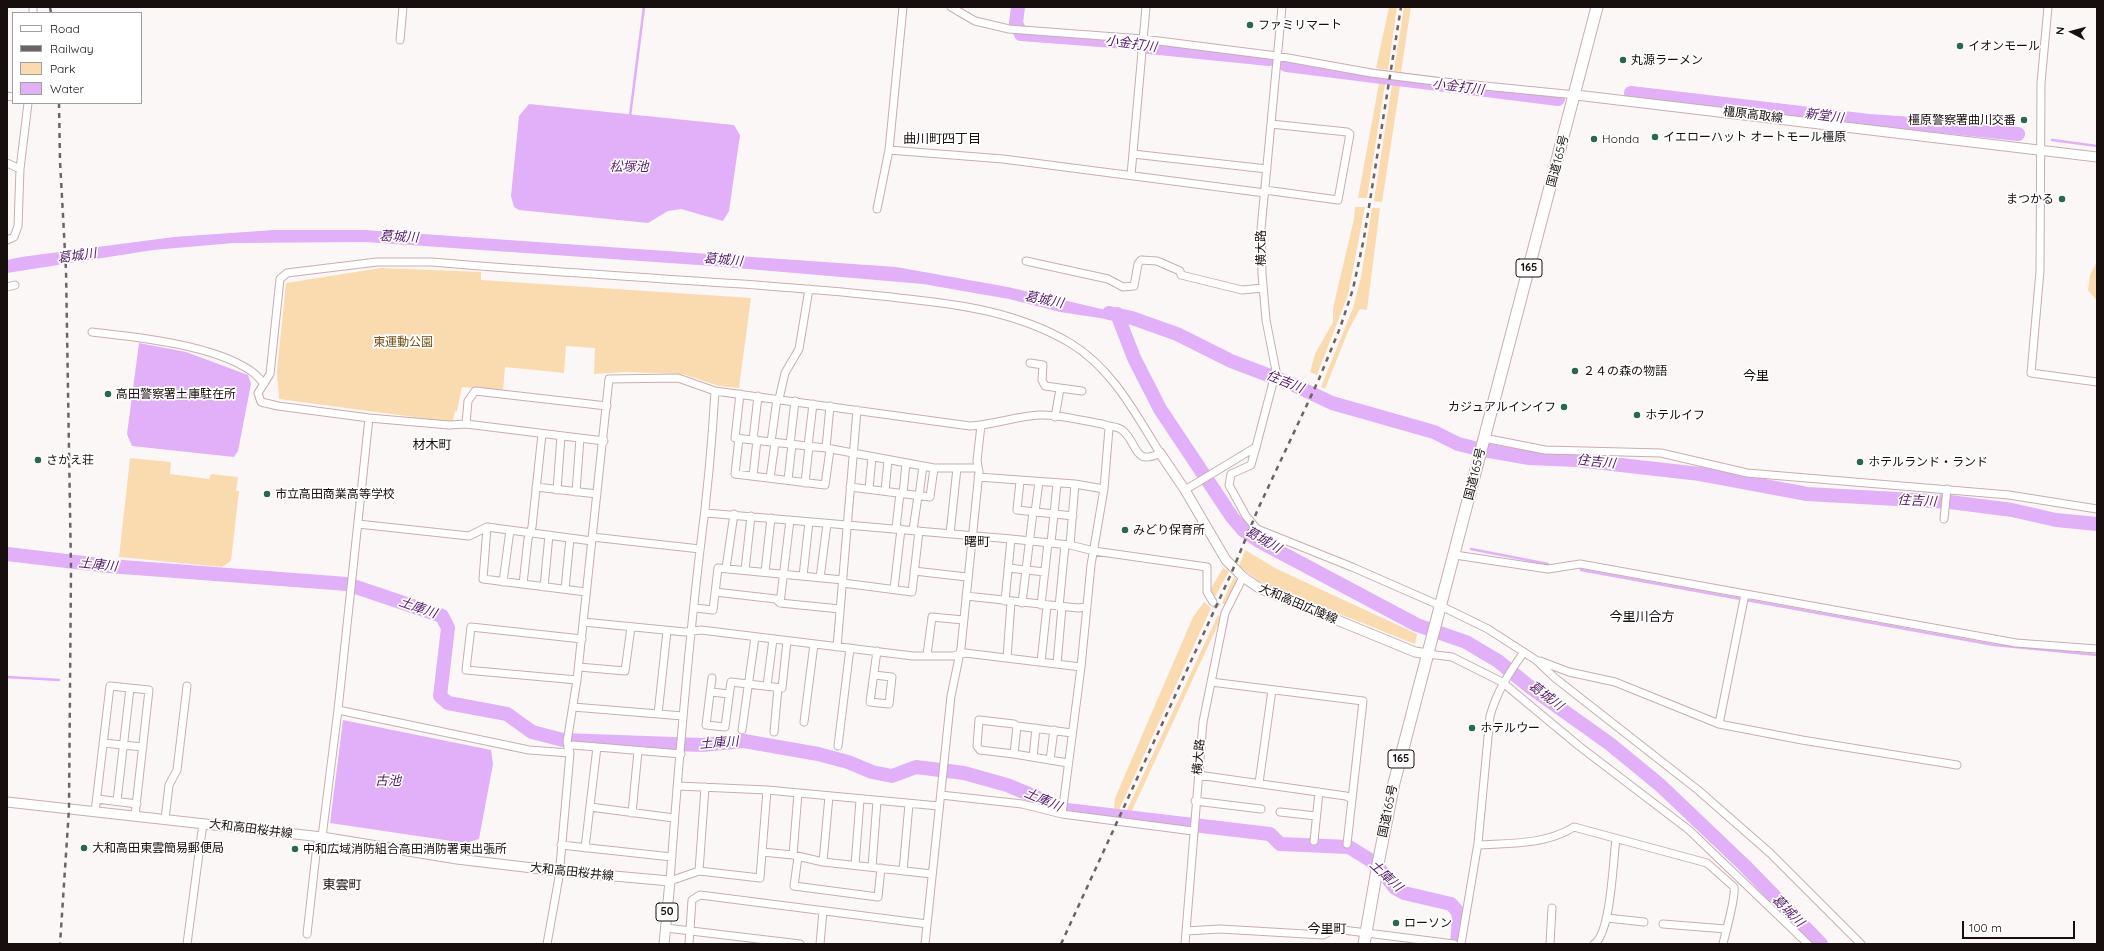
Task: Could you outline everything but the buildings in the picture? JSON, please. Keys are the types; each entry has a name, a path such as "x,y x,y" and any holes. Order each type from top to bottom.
{"highway":[{"name":"国道165号","path":"1365,938 1394,783 1455,555 1483,440 1576,95 1597,7"}],"main road":[{"name":"橿原高取線","path":"1576,95 2040,149 2097,157"},
{"name":"大和高田広陵線","path":"1160,453 1188,488 1226,560 1243,577 1259,588 1415,652 1429,649"},
{"name":"大和高田桜井線","path":"7,802 135,815 322,837 457,859 558,871 670,880"},
{"name":"50","path":"664,944 670,880"}],"street":[{"path":"400,40 402,7"},
{"path":"877,209 889,150 903,7"},
{"path":"951,7 975,21 1009,29 1143,38 1277,56 1371,73 1434,82 1576,95"},
{"path":"1131,175 1146,7"},
{"name":"横大路","path":"1282,7 1261,229 1263,288 1266,320 1276,371 1251,465 1231,474 1229,485 1246,516 1257,529 1352,567 1440,609"},
{"path":"2048,7 2041,83 2040,272 2031,373 2097,382"},
{"path":"7,240 14,237 18,226 20,169 28,104"},
{"path":"889,150 1003,159 1338,200 1350,134 1347,132 1271,124"},
{"path":"1133,154 1267,169"},
{"path":"7,163 20,169"},
{"path":"1026,261 1108,279 1123,287 1131,288 1134,286 1138,264 1141,260 1157,261 1180,271 1181,275 1242,290 1263,288"},
{"path":"547,944 559,877 558,871 569,748 608,406 609,379 678,378 715,391 795,401 948,424 981,425 1017,417 1043,414 1102,424 1109,428 1120,428 1124,431 1138,454 1144,458 1150,458 1160,453 1125,398 1101,368 1071,344 1048,331 1010,316 967,306 809,289 431,262 377,262 287,273 280,279 270,374 258,393 261,402 278,406 369,418 449,425 466,424 604,441"},
{"path":"7,286 15,285"},
{"path":"770,478 778,399 785,373 799,349 809,289"},
{"path":"92,332 129,336 190,347 236,362 253,371 264,384"},
{"path":"1030,363 1043,365 1042,380 1045,386 1082,391"},
{"path":"1055,417 1060,389"},
{"path":"466,424 468,401 475,391 608,406"},
{"path":"715,391 706,513 700,549 683,717 670,880 699,871 760,878 767,790"},
{"path":"740,394 735,438 809,446 934,468 977,468"},
{"path":"753,476 758,396"},
{"path":"788,480 795,401"},
{"path":"805,482 813,404"},
{"path":"740,438 735,474 825,485 830,406"},
{"path":"837,646 852,454 857,410"},
{"path":"307,934 318,845 322,837 338,710 369,418"},
{"path":"925,944 951,696 964,620 971,536 978,477 977,468 981,425"},
{"path":"1062,810 1081,667 1094,551 1104,489 1109,428"},
{"path":"523,584 542,434"},
{"path":"557,490 562,436"},
{"path":"576,492 580,438"},
{"path":"1483,440 1545,450 1661,453 1747,473 1947,492 2009,495 2097,508"},
{"path":"1188,488 1256,447"},
{"path":"869,489 872,457"},
{"path":"885,491 888,460"},
{"path":"894,589 901,494 906,463"},
{"path":"695,608 713,610 718,568 820,578 912,592 919,496 923,466"},
{"path":"850,487 930,497 934,468"},
{"path":"950,534 957,468"},
{"path":"978,477 1057,484 1075,484 1104,489"},
{"path":"1020,481 1017,510 1072,516"},
{"path":"1022,603 1039,482"},
{"path":"1041,662 1045,572 1057,484"},
{"path":"1057,664 1061,607 1075,484"},
{"path":"536,487 597,494"},
{"path":"1944,516 1947,492"},
{"path":"706,513 734,514 847,526 852,524 971,536 1011,538 1068,545 1094,551 1207,567 1207,592 1213,602"},
{"path":"726,568 734,514"},
{"path":"745,570 751,516"},
{"path":"765,572 771,518"},
{"path":"780,603 790,520"},
{"path":"803,576 809,522"},
{"path":"358,524 469,536 488,527 570,538 700,549"},
{"path":"820,578 827,524"},
{"path":"488,527 483,579 586,592"},
{"path":"503,582 510,530"},
{"path":"544,586 549,535"},
{"path":"565,589 570,538"},
{"path":"1007,658 1008,568 1011,538"},
{"path":"1455,555 1548,568 1580,564 2016,643 2097,649"},
{"path":"1008,568 1045,572"},
{"path":"914,571 967,577"},
{"name":"横大路","path":"1185,944 1195,801 1203,722 1223,611 1243,577"},
{"path":"715,592 776,599 780,603 840,609"},
{"path":"1719,724 1744,594"},
{"path":"966,596 1061,607 1087,607"},
{"path":"1440,609 1488,628 1536,660 1555,678 1698,790 1764,848 1861,944"},
{"path":"927,655 932,617 964,620"},
{"path":"583,622 667,631 684,632 693,630 913,656 958,655 965,653 1081,667"},
{"path":"577,680 466,670 470,627 582,638"},
{"path":"578,667 625,671 631,627"},
{"path":"658,714 667,631"},
{"path":"742,730 755,637"},
{"path":"767,686 773,639"},
{"path":"712,678 706,725 725,727 730,682 782,688 787,641"},
{"path":"804,722 814,644"},
{"path":"838,746 850,648"},
{"path":"1429,649 1452,657 1503,681 1579,746 1689,830 1808,944"},
{"path":"874,675 892,676 888,704 870,702 877,651"},
{"path":"1461,944 1478,845 1490,716 1495,698 1503,681 1524,652"},
{"path":"1536,660 1569,672 1615,682 1719,724 1802,740 1957,765"},
{"path":"1211,682 1363,701 1347,844"},
{"path":"95,812 110,686 149,690 135,815"},
{"path":"165,819 169,785 177,770 187,686"},
{"path":"117,802 130,688"},
{"path":"774,732 778,688"},
{"path":"1259,783 1272,690"},
{"path":"711,692 729,694"},
{"path":"338,710 529,750 569,748 574,745 681,754"},
{"path":"573,710 658,714 683,717"},
{"path":"1068,763 980,750 976,746 979,720 1072,733"},
{"path":"1014,754 1017,726"},
{"path":"1033,757 1036,728"},
{"path":"1050,760 1054,730"},
{"path":"103,743 143,747"},
{"path":"585,848 597,747"},
{"path":"632,812 638,750"},
{"path":"1198,774 1346,796 1352,799"},
{"path":"678,786 767,790 860,800 939,806"},
{"path":"699,871 705,787"},
{"path":"1314,841 1319,792"},
{"path":"798,793 794,886 878,897 881,868"},
{"path":"941,795 1022,804 1193,827"},
{"path":"824,862 829,796"},
{"path":"97,799 137,804"},
{"path":"855,865 860,800"},
{"path":"872,867 877,801"},
{"path":"1195,801 1261,809"},
{"path":"903,870 909,804"},
{"path":"590,807 674,818"},
{"path":"1280,812 1316,816"},
{"path":"187,944 203,823"},
{"path":"1478,845 1546,840 1560,836 1574,827 1707,863 1734,886 1735,893 1723,944"},
{"path":"1594,944 1602,935 1607,918 1616,839"},
{"path":"561,846 672,857"},
{"path":"762,852 795,856 824,862 932,874"},
{"path":"689,944 692,900 700,895 927,924"},
{"path":"1550,944 1552,908"},
{"path":"820,944 823,911"},
{"path":"1607,918 1644,922"},
{"path":"1663,924 1726,929"},
{"path":"666,928 800,944"},
{"path":"1186,931 1220,929 1323,935 1335,929 1365,938 1454,944"}],"green space":[{"path":"1389,7 1397,7 1388,70 1376,68"},
{"path":"1404,7 1411,7 1401,72 1394,71"},
{"path":"1379,83 1385,84 1367,198 1358,198"},
{"path":"1392,84 1400,86 1382,202 1374,201"},
{"path":"1355,207 1365,207 1348,295 1317,375 1310,372 1315,354 1333,322 1333,308 1354,219"},
{"path":"1372,208 1380,208 1367,310 1360,309 1349,329 1325,389 1321,387 1353,308 1361,277"},
{"path":"2097,261 2097,301 2088,290 2090,275"},
{"name":"東運動公園","path":"381,268 481,272 481,280 751,298 739,388 719,386 682,374 625,372 594,374 595,348 566,346 564,373 505,367 503,391 462,387 457,411 455,411 451,422 279,399 277,371 286,283"},
{"path":"130,458 171,462 170,474 209,479 211,474 238,477 236,491 239,491 231,561 222,567 119,557"},
{"path":"1245,550 1277,569 1417,634 1415,644 1260,582 1239,566"},
{"path":"1223,568 1229,571 1215,597 1210,590"},
{"path":"1234,577 1238,581 1226,606 1222,603"},
{"path":"1204,602 1211,608 1119,810 1114,808 1115,798 1193,617"},
{"path":"1218,615 1221,618 1130,815 1125,814"}],"water":[{"name":"松塚池","path":"529,104 734,125 740,135 729,211 723,221 681,209 668,211 648,223 519,210 514,207 511,196 519,116"},
{"path":"274,230 365,230 896,267 1008,287 1127,315 1126,322 1060,312 1009,299 923,284 713,266 366,242 234,243 153,250 7,273 7,260 21,257 174,237"},
{"path":"139,343 186,352 248,375 251,384 238,451 234,457 132,446 127,434"},
{"name":"古池","path":"343,720 491,750 493,764 479,839 465,843 330,823"}],"waterway":[{"path":"630,116 644,7"},
{"name":"小金打川","path":"1018,7 1016,23 1021,34 1127,42 1149,47 1269,59"},
{"name":"小金打川","path":"1286,65 1558,99"},
{"name":"新堂川","path":"1631,93 1869,121 1941,126 2018,134"},
{"name":"新堂川","path":"2052,140 2097,146"},
{"name":"住吉川","path":"1109,313 1132,318 1177,334 1231,361 1294,385 1332,403 1434,432 1458,444 1478,449 1529,458 1577,460 1700,474 1807,494 1950,502 2012,510 2056,520 2097,524"},
{"name":"葛城川","path":"1117,314 1134,358 1160,409 1232,517 1243,530 1259,541 1417,625 1466,642 1498,661 1530,687 1610,744 1660,785 1744,865 1821,944"},
{"path":"1471,549 1548,564"},
{"name":"土庫川","path":"7,554 109,566 347,584 442,616 448,628 440,696 448,703 507,714 532,732 563,740 702,745 744,741 818,754 848,762 872,772 892,776 916,767 964,773 1007,785 1067,810 1270,834 1280,844 1349,847 1370,860 1395,888 1404,893 1451,904 1458,912 1459,918 1457,944"},
{"path":"1581,570 1994,645 2097,655"},
{"path":"7,677 59,680"}],"tunnel":[{"path":"1213,602 1220,609"}],"railway":[{"path":"50,7 51,12"},
{"path":"1061,944 1231,574 1258,509 1319,379 1340,328 1353,289 1364,238 1401,7"},
{"path":"59,104 60,161 66,270 71,569 69,809 60,944"}],"place":[{"name":"ファミリマート","path":"1250,25"},
{"name":"イオンモール","path":"1960,46"},
{"name":"丸源ラーメン","path":"1623,60"},
{"name":"橿原警察署曲川交番","path":"2024,120"},
{"name":"イエローハット オートモール橿原","path":"1655,137"},
{"name":"Honda","path":"1594,139"},
{"name":"まつかる","path":"2062,199"},
{"name":"２４の森の物語","path":"1575,371"},
{"name":"高田警察署土庫駐在所","path":"108,394"},
{"name":"カジュアルインイフ","path":"1564,407"},
{"name":"ホテルイフ","path":"1637,415"},
{"name":"さかえ荘","path":"38,460"},
{"name":"ホテルランド・ランド","path":"1860,462"},
{"name":"市立高田商業高等学校","path":"267,494"},
{"name":"みどり保育所","path":"1125,530"},
{"name":"ホテルウー","path":"1472,728"},
{"name":"大和高田東雲簡易郵便局","path":"84,848"},
{"name":"中和広域消防組合高田消防署東出張所","path":"295,849"},
{"name":"ローソン","path":"1396,923"}],"district":[{"name":"曲川町四丁目","path":"942,139"},
{"name":"今里","path":"1756,376"},
{"name":"材木町","path":"432,445"},
{"name":"曙町","path":"977,542"},
{"name":"今里川合方","path":"1642,617"},
{"name":"東雲町","path":"342,885"},
{"name":"今里町","path":"1327,929"}]}
